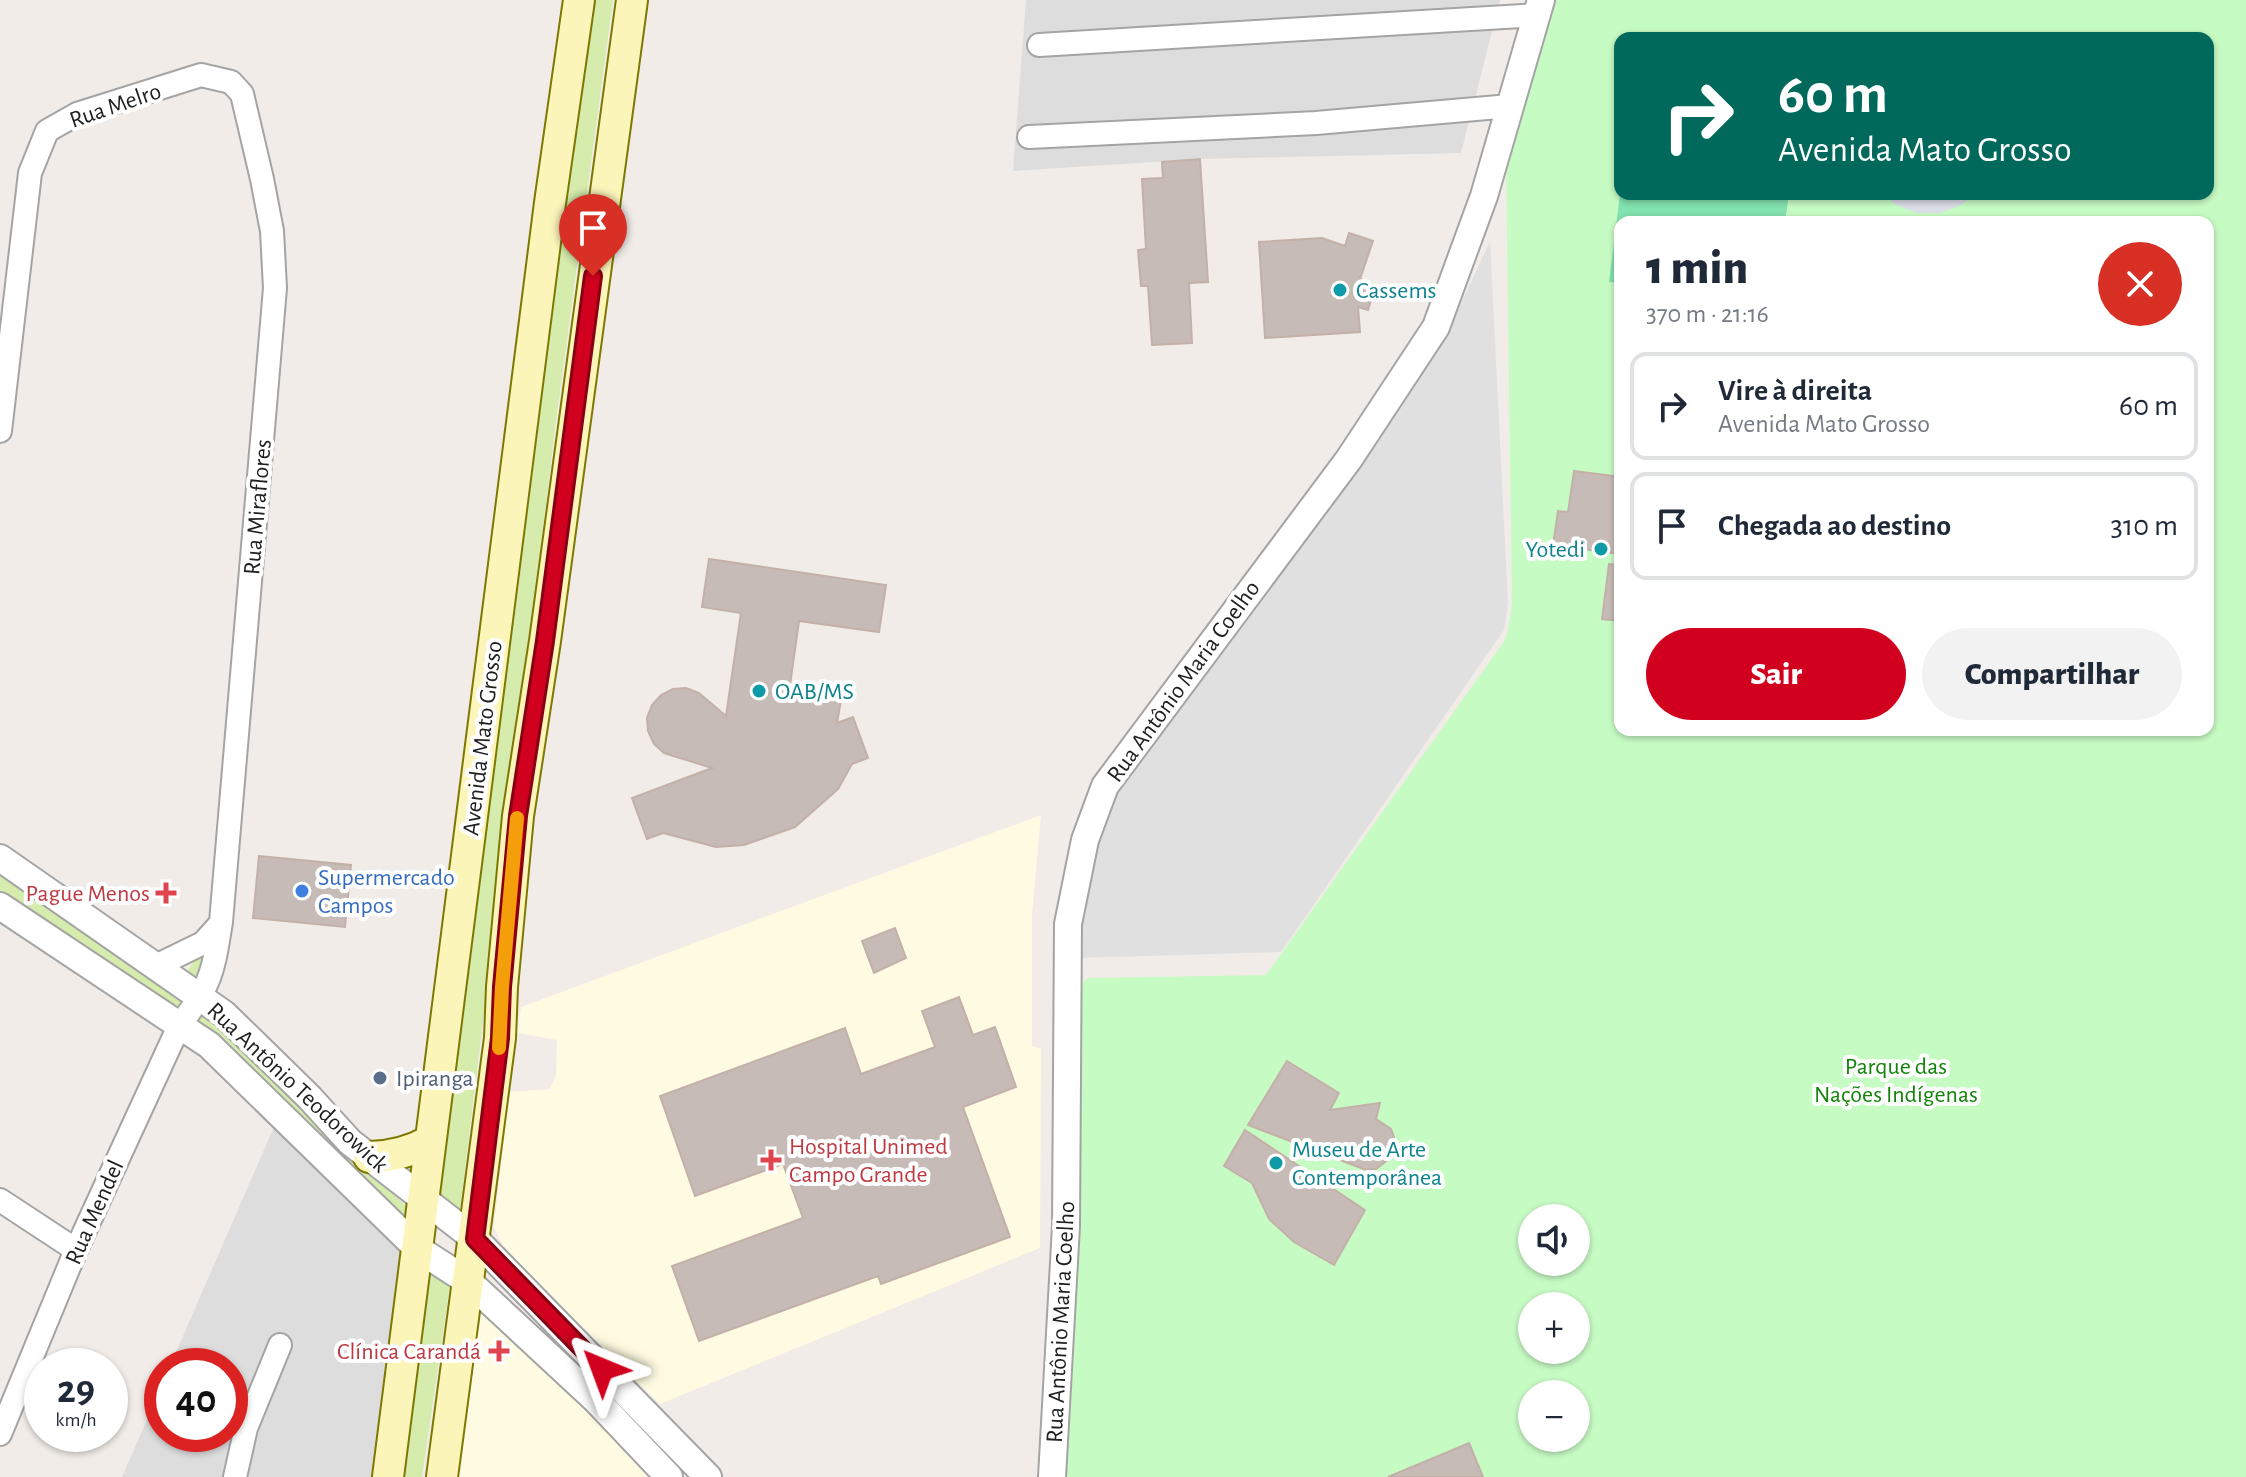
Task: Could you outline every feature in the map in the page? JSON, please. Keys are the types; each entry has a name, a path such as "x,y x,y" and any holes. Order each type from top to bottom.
{"main road":[{"name":"Avenida Mato Grosso","path":"388,1477 579,0"},
{"name":"Avenida Mato Grosso","path":"442,1477 500,1038 518,816 545,641 632,0"},
{"path":"478,767 492,770 503,778 511,789 518,816"},
{"path":"369,1157 410,1152 430,1141"}],"street":[{"path":"1039,45 1539,8"},
{"name":"Rua Antônio Maria Coelho","path":"1052,1477 1066,1226 1068,924 1085,840 1105,786 1349,459 1436,327 1484,196 1539,8"},
{"name":"Rua Melro","path":"0,431 30,173 47,131 77,114 201,75 231,82 242,94"},
{"name":"Rua Miraflores","path":"201,997 215,966 221,922 275,288 272,231 242,94"},
{"path":"1029,137 1316,123 1510,106"},
{"name":"Rua Antônio Teodorowick","path":"0,858 224,1014 350,1142 475,1239 708,1477"},
{"name":"Rua Antônio Teodorowick","path":"0,906 209,1045 418,1249 469,1282 596,1400 669,1477"},
{"path":"156,966 203,943 221,922"},
{"name":"Rua Mendel","path":"0,1434 76,1250 179,1026 201,997"},
{"path":"257,1093 286,1100 309,1097"},
{"path":"0,1200 76,1250"},
{"path":"235,1477 246,1428 280,1345"}],"shaded area":[{"path":"1026,0 1500,0 1461,153 1200,159 1013,171"},
{"path":"1890,200 1967,200 1940,213 1917,213"},
{"path":"1490,241 1508,604 1504,630 1281,952 1076,958 1080,908 1095,840 1118,791 1447,334"},
{"name":"Hospital Unimed Campo Grande","path":"1041,815 1032,914 1032,1046 1041,1049 1040,1248 660,1404 509,1259 494,1227 509,1092 550,1089 556,1075 557,1040 517,1033 521,1007"},
{"path":"280,1113 415,1251 387,1477 122,1477 144,1426 144,1452 248,1452 248,1348 178,1348"},
{"name":"Clínica Carandá","path":"474,1296 665,1477 449,1477"}],"green space":[{"path":"583,0 613,0 556,421 459,1218 431,1195"},
{"name":"Parque das Nações Indígenas","path":"1555,0 2246,0 2246,1477 1063,1477 1073,1344 1080,985 1088,978 1266,975 1503,643 1512,603 1506,164"},
{"path":"1619,200 1788,200 1786,216 1617,216"},
{"path":"1614,242 1614,282 1609,282"},
{"path":"0,875 175,989 196,958 208,947 196,1004 241,1042 302,1109 407,1207 403,1225 281,1112 0,899"},
{"path":"427,1265 451,1277 422,1477 397,1477"}],"building":[{"path":"1200,159 1208,282 1189,283 1192,343 1152,345 1148,286 1141,286 1138,250 1146,249 1142,179 1163,178 1162,162"},
{"name":"Cassems","path":"1349,233 1373,241 1360,279 1376,285 1368,310 1358,307 1360,332 1265,338 1259,242 1322,238 1345,246"},
{"name":"Yotedi","path":"1574,471 1614,476 1614,553 1553,545 1558,511 1568,512"},
{"name":"OAB/MS","path":"709,559 886,585 879,632 799,621 789,692 841,700 837,723 853,717 868,758 852,764 838,789 795,827 744,845 716,847 663,833 647,839 632,798 712,768 664,753 654,744 648,731 647,718 652,705 661,695 673,689 686,688 699,693 726,716 741,613 702,607"},
{"path":"1609,564 1614,564 1614,620 1602,619"},
{"name":"Supermercado Campos","path":"259,856 351,865 345,927 253,918"},
{"path":"895,928 906,958 874,973 862,941"},
{"path":"959,997 973,1035 995,1027 1016,1087 963,1107 1010,1237 881,1284 878,1276 699,1341 672,1266 803,1218 783,1164 695,1196 660,1096 845,1028 861,1074 935,1047 922,1011"},
{"path":"1287,1061 1339,1093 1330,1110 1380,1103 1376,1119 1391,1129 1394,1137 1390,1158 1376,1169 1366,1170 1248,1125"},
{"path":"1245,1130 1365,1210 1334,1265 1294,1242 1269,1219 1252,1183 1224,1166"},
{"path":"1469,1443 1483,1477 1388,1477"}],"slow traffic":[{"path":"499,1048 517,818"}],"place":[{"name":"Cassems","path":"1340,290"},
{"name":"Yotedi","path":"1601,549"},
{"name":"OAB/MS","path":"759,691"},
{"name":"Supermercado Campos","path":"302,891"},
{"name":"Pague Menos","path":"166,893"},
{"name":"Ipiranga","path":"380,1078"},
{"name":"Hospital Unimed Campo Grande","path":"771,1160"},
{"name":"Museu de Arte Contemporânea","path":"1276,1163"},
{"name":"Clínica Carandá","path":"499,1351"}],"route":[{"path":"593,276 545,641 518,816 500,1038 475,1239 602,1369"}]}
